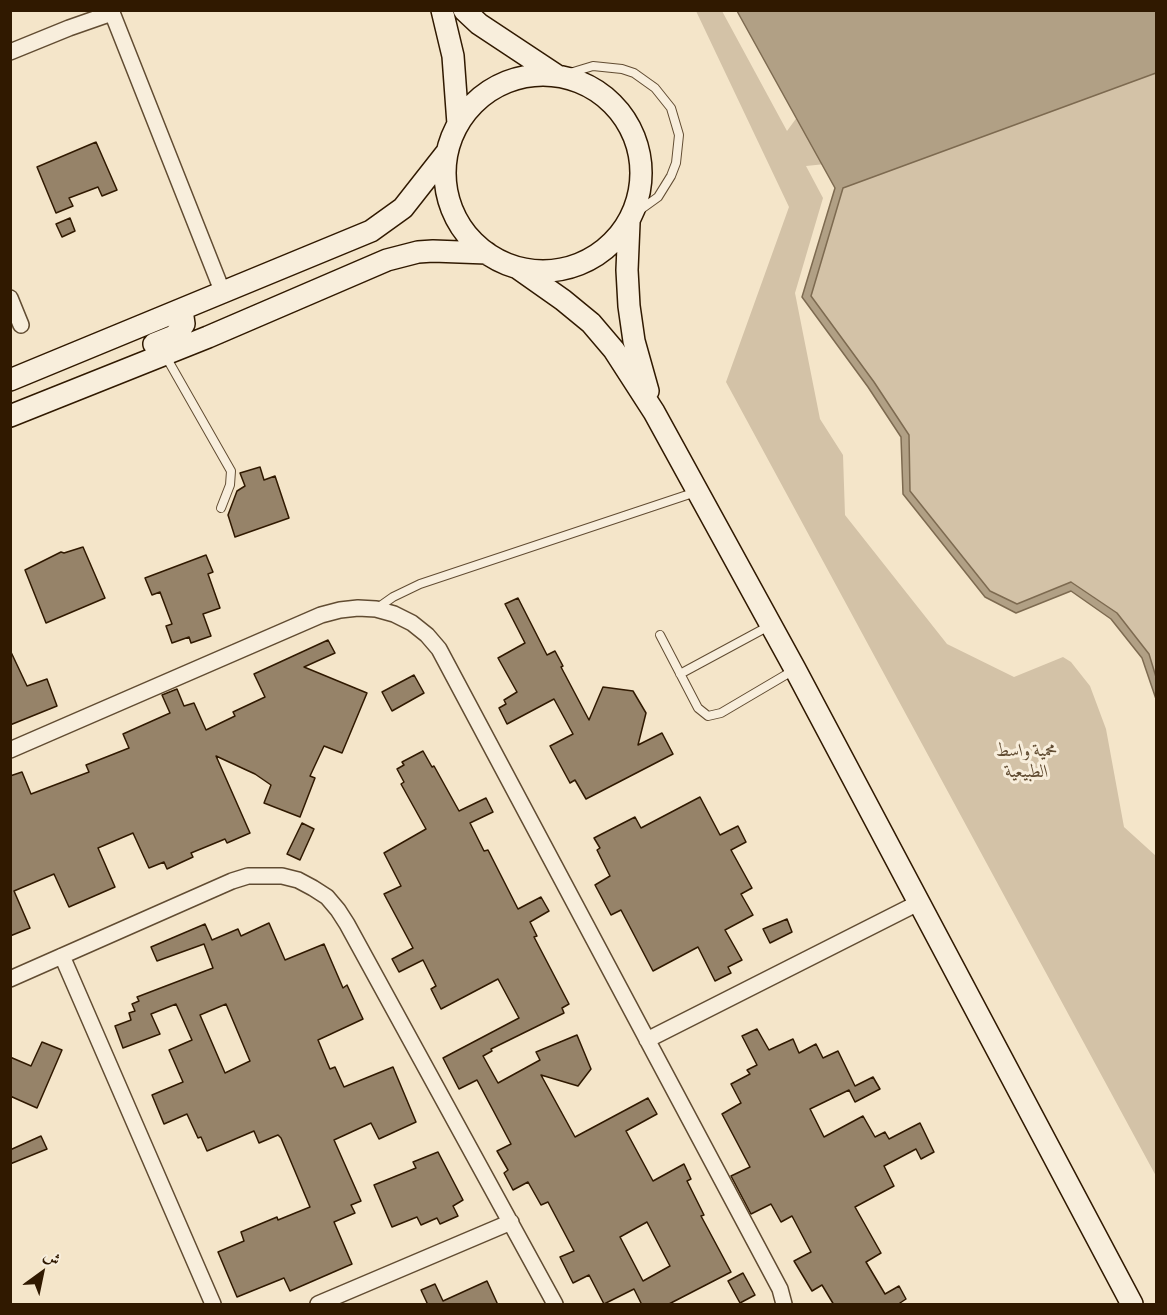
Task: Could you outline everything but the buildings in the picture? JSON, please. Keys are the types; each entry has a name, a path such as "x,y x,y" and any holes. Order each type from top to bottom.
{"main road":[{"path":"442,10 453,56 458,124"},
{"path":"464,10 479,24 558,76"},
{"path":"530,76 558,76 579,82 612,104 634,138 641,177 639,197 631,219 614,243 593,259 570,268 544,272 519,268 502,262 470,238 456,219 448,197 445,174 448,152 458,124 472,105 489,91 509,81 530,76"},
{"path":"10,380 371,231 403,208 448,152"},
{"path":"631,219 627,270 631,323 654,412"},
{"path":"10,416 165,354 387,260 418,252 487,253"},
{"path":"519,268 591,323 614,350 654,412 920,902 1132,1305"},
{"path":"99,380 122,358 177,333 184,324 182,310"}],"street":[{"path":"10,52 112,12 223,293"},
{"path":"10,298 21,325"},
{"path":"10,750 321,615 339,610 376,609 394,614 412,623 439,649 780,1289 784,1305"},
{"path":"10,978 248,876 282,876 298,880 313,888 332,904 347,924 555,1305"},
{"path":"647,1040 920,902"},
{"path":"62,956 213,1305"},
{"path":"318,1305 511,1222"}],"lane":[{"path":"558,76 593,66 622,69 634,73 655,88 670,108 679,135 676,163 661,193 631,219"},
{"path":"165,354 231,471 230,484 221,508"},
{"path":"376,609 393,597 420,584 698,491"},
{"path":"680,674 771,624"},
{"path":"660,635 701,712 713,716 795,669"}],"green space":[{"name":"محمية واسط الطبيعية","path":"696,11 722,11 787,131 803,109 845,162 806,166 823,198 795,293 820,419 843,455 845,515 947,644 1014,677 1063,657 1071,662 1090,686 1106,729 1124,827 1156,856 1156,1176 726,382 789,207"},
{"path":"1156,73 1156,677 1149,654 1117,613 1072,582 1017,604 990,591 910,491 909,435 811,296 843,188"}],"shaded area":[{"path":"737,11 1156,11 1156,73 843,188 811,296 874,382 909,435 910,491 990,591 1017,604 1071,582 1117,613 1149,654 1156,677 1156,699 1142,658 1111,619 1071,591 1016,613 985,597 903,494 901,437 868,387 802,297 835,188"}]}
